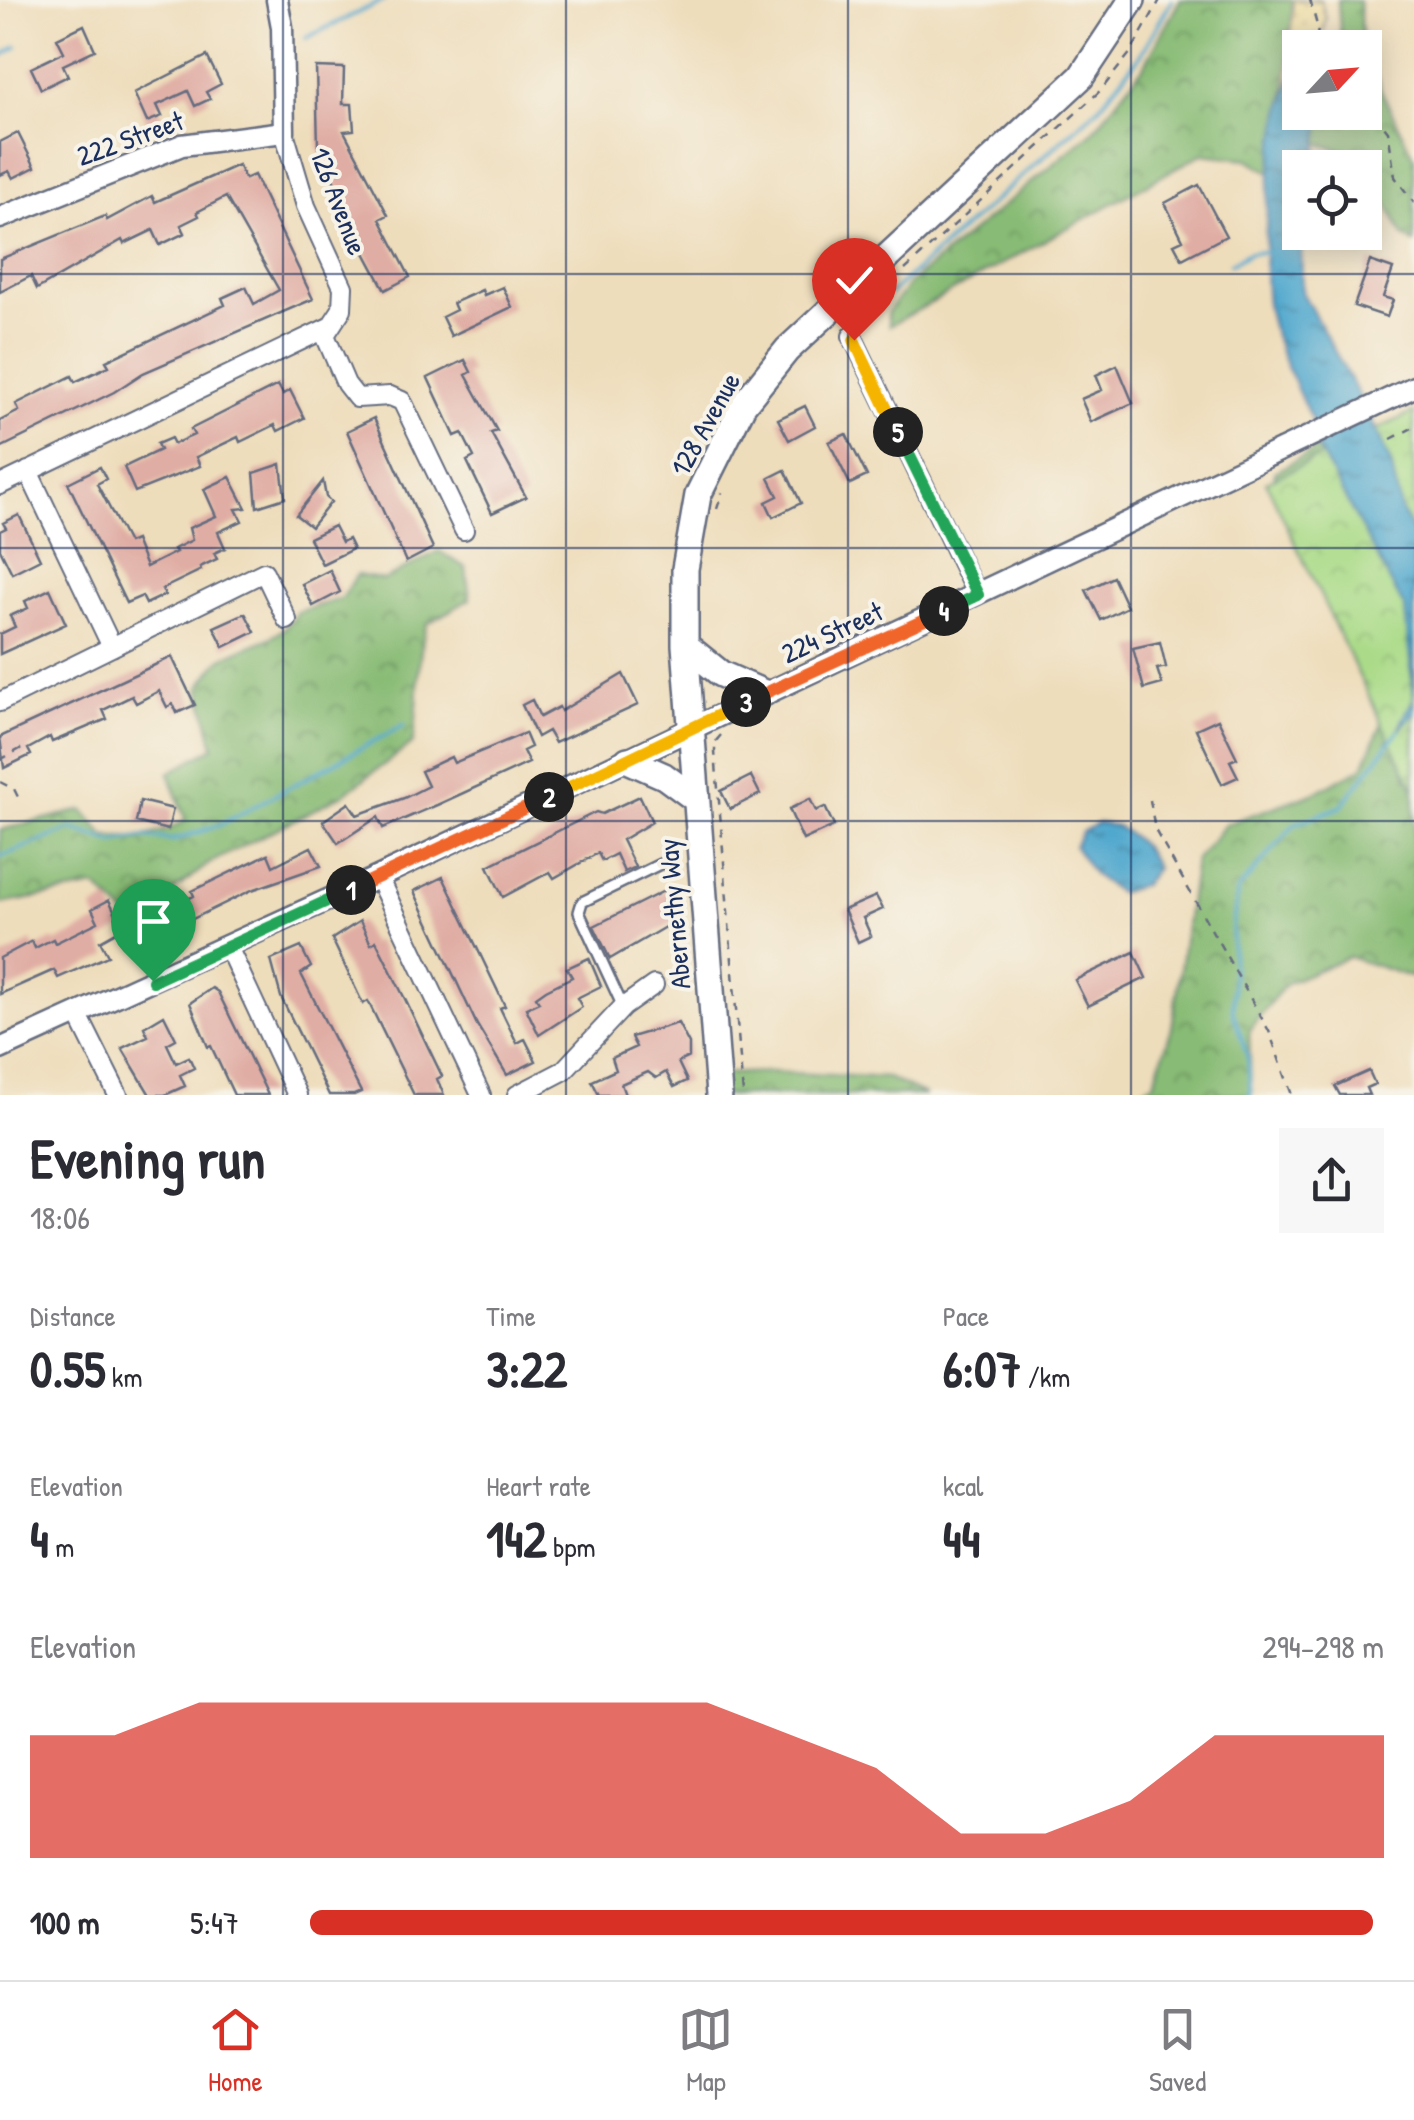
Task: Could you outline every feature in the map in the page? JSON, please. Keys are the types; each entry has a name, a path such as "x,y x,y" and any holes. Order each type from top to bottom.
{"main road":[{"name":"128 Avenue","path":"690,728 685,569 698,495 743,405 807,329 1082,77 1132,0"},
{"path":"685,644 721,674 764,693"},
{"name":"Abernethy Way","path":"690,728 719,1095"},
{"path":"628,760 664,776 694,798"}],"street":[{"name":"126 Avenue","path":"276,0 282,27 284,132 306,206 344,287 342,309 327,328"},
{"name":"222 Street","path":"0,218 182,145 284,132"},
{"path":"0,485 327,328 327,346 351,393 363,400 390,396 402,400 464,530"},
{"path":"852,338 978,595"},
{"name":"224 Street","path":"0,1049 628,760 1414,387"},
{"path":"28,471 112,647"},
{"path":"0,702 264,572 287,620"},
{"path":"378,877 481,1095"},
{"path":"228,947 297,1095"},
{"path":"517,1095 562,1071 623,1007 654,986"},
{"path":"78,1014 118,1095"}],"lane":[{"path":"623,1007 578,912 582,902 660,864"}],"path":[{"path":"896,278 1101,90 1130,52 1160,0"},
{"path":"1310,0 1318,30"},
{"path":"1382,124 1388,132 1395,177 1414,203"},
{"path":"852,338 872,317 872,299 860,310"},
{"path":"1390,439 1414,427"},
{"path":"714,518 725,486"},
{"path":"720,732 715,742 743,1095"},
{"path":"0,760 22,748"},
{"path":"0,782 14,789 19,800"},
{"path":"1150,800 1155,830 1269,1031 1292,1095"},
{"path":"654,986 692,984"}],"green space":[{"path":"1180,0 1293,0 1291,30 1282,30 1282,116 1273,174 1248,159 1202,154 889,326 887,313 909,284 1092,132 1144,66"},
{"path":"1338,0 1359,0 1361,30 1340,30"},
{"path":"1382,93 1414,157 1414,243 1403,236 1382,193 1382,150 1341,150 1318,143 1320,130 1382,130"},
{"path":"1414,412 1414,790 1266,482"},
{"path":"1318,448 1335,475 1396,726 1386,743 1414,725 1414,978 1349,957 1286,983 1249,1030 1251,1095 1130,1095 1154,1083 1172,1028 1195,861 1226,824 1316,792 1363,767 1383,721 1274,489 1275,472"},
{"path":"439,551 466,568 470,599 427,624 420,654 413,743 344,794 210,863 147,911 127,916 96,887 0,904 0,830 83,810 105,836 137,837 186,820 169,773 214,747 200,687 218,663 274,636 297,612 341,599 357,575 384,580"},
{"path":"772,1072 888,1078 925,1095 719,1095 717,1074"}],"sand":[{"path":"1293,0 1320,0 1326,18 1323,30 1291,30"}],"water":[{"path":"1282,111 1282,130 1320,130 1317,150 1282,150 1282,250 1301,250 1302,292 1367,410 1391,464 1401,510 1414,535 1414,698 1405,609 1318,448 1316,430 1282,355 1268,309 1266,222"},
{"path":"1414,698 1414,713 1395,735"},
{"path":"1098,823 1117,827 1146,851 1156,868 1143,885 1119,893 1094,875 1074,846 1082,832"}],"building":[{"path":"84,25 95,50 63,65 68,76 41,89 31,68 64,52 57,38"},
{"path":"207,56 221,84 206,92 210,99 195,106 188,91 157,105 162,116 147,122 134,93"},
{"path":"316,67 344,68 343,104 352,104 354,130 344,131 388,215 380,219 410,277 385,290 347,219 351,217 318,147"},
{"path":"18,133 35,167 13,178 9,171 0,175 0,142"},
{"path":"238,165 245,179 254,175 313,299 143,373 114,392 0,448 0,421 19,411 16,404 72,376 75,382 109,366 106,361 225,305 222,298 246,287 254,304 279,290 226,197 181,225 185,233 160,245 153,230 124,244 122,240 37,289 31,276 0,292 0,259 105,216 107,220 152,196 155,202"},
{"path":"1199,185 1226,236 1182,259 1174,244 1183,240 1165,203"},
{"path":"1370,261 1393,269 1383,297 1393,300 1387,317 1354,306"},
{"path":"503,287 512,307 451,336 442,317 456,310 453,303 482,290 484,295"},
{"path":"465,360 471,372 466,375 497,431 491,433 526,497 492,513 467,461 474,457 462,433 455,436 428,378"},
{"path":"1117,365 1133,403 1091,422 1081,399 1102,390 1096,375"},
{"path":"278,385 283,394 290,390 304,418 278,431 275,425 240,442 238,437 196,457 200,466 135,492 124,467 160,450 157,444 171,438 174,444 194,435 191,429"},
{"path":"805,406 815,426 789,440 778,419"},
{"path":"374,418 433,548 406,562 347,431"},
{"path":"846,434 867,476 850,484 829,442"},
{"path":"281,464 285,498 257,507 254,473"},
{"path":"100,467 106,479 97,484 128,543 135,540 146,567 192,540 189,528 216,516 204,489 230,477 246,508 236,509 242,521 218,532 225,548 214,553 217,559 162,589 165,595 146,604 142,596 126,603 68,483"},
{"path":"785,470 801,503 773,517 766,502 778,496 769,478"},
{"path":"323,481 331,502 311,527 296,515"},
{"path":"19,515 40,559 12,573 0,549 0,531 6,528 3,523"},
{"path":"334,526 342,542 348,539 353,549 322,564 309,538"},
{"path":"330,570 340,592 313,606 302,584"},
{"path":"1113,577 1127,607 1101,620 1086,590"},
{"path":"50,589 66,624 0,654 0,634 15,627 10,616 28,608 25,601"},
{"path":"245,613 255,632 224,647 214,627"},
{"path":"1160,642 1166,667 1157,669 1162,684 1144,689 1133,648"},
{"path":"172,657 195,705 177,713 173,704 167,707 159,691 136,703 132,696 103,710 107,719 52,742 50,737 28,749 31,755 4,768 0,737"},
{"path":"623,674 638,705 555,743 548,731 537,737 522,705 532,700 540,717 559,707 561,711"},
{"path":"1218,719 1237,758 1230,761 1238,777 1222,784 1196,729"},
{"path":"525,733 531,747 523,751 529,763 437,805 383,828 378,817 338,843 323,821 349,803 357,815 404,798 428,786 421,771 451,757 454,763"},
{"path":"751,776 760,794 730,809 721,791"},
{"path":"640,796 652,822 622,840 635,867 624,872 616,854 602,861 598,853 554,878 550,872 503,897 488,866 596,812 602,814"},
{"path":"810,799 816,811 825,807 834,826 803,840 789,809"},
{"path":"140,801 173,809 168,830 136,822"},
{"path":"311,847 321,866 252,890 172,929 163,911 194,896 192,891 268,854 273,866"},
{"path":"443,877 505,1006 500,1008 517,1043 525,1039 536,1061 507,1075 477,1025 414,891"},
{"path":"668,889 677,920 610,959 594,926"},
{"path":"876,896 883,909 863,918 871,936 858,942 844,910"},
{"path":"109,900 123,928 100,941 108,956 58,978 54,970 0,994 0,958 32,941 35,948 53,939 55,943 98,922 92,909"},
{"path":"360,921 371,944 376,941 404,997 442,1076 437,1079 444,1095 414,1095 368,1001 363,1004 332,939"},
{"path":"301,947 311,967 301,974 361,1092 354,1095 329,1095 281,997 271,960"},
{"path":"1134,952 1146,978 1088,1006 1075,980"},
{"path":"589,958 601,986 577,998 582,1007 539,1035 526,1008 539,1002 536,997 546,990 572,977 567,968"},
{"path":"212,988 218,992 268,1095 234,1095 211,1046 208,1047 190,1003"},
{"path":"164,1015 176,1039 167,1044 176,1063 189,1057 194,1068 180,1075 185,1086 165,1095 150,1095 122,1048 148,1036 144,1027"},
{"path":"678,1023 689,1044 689,1057 678,1062 687,1081 674,1087 666,1072 656,1078 648,1072 621,1084 625,1095 599,1095 592,1081 616,1070 612,1058 636,1047 631,1037"},
{"path":"1369,1071 1375,1084 1366,1088 1369,1095 1340,1095 1335,1086"}],"waterway":[{"path":"306,38 384,0"},
{"path":"891,293 1099,107 1141,54 1172,0"},
{"path":"0,57 17,46"},
{"path":"1230,264 1249,253 1267,252"},
{"path":"0,857 72,829 113,842 145,837 174,840 220,825 404,725"},
{"path":"1251,1095 1248,1058 1233,1012 1232,929 1238,890 1295,824 1341,807 1399,730"}],"route":[{"path":"153,981 978,595 854,340"}]}
